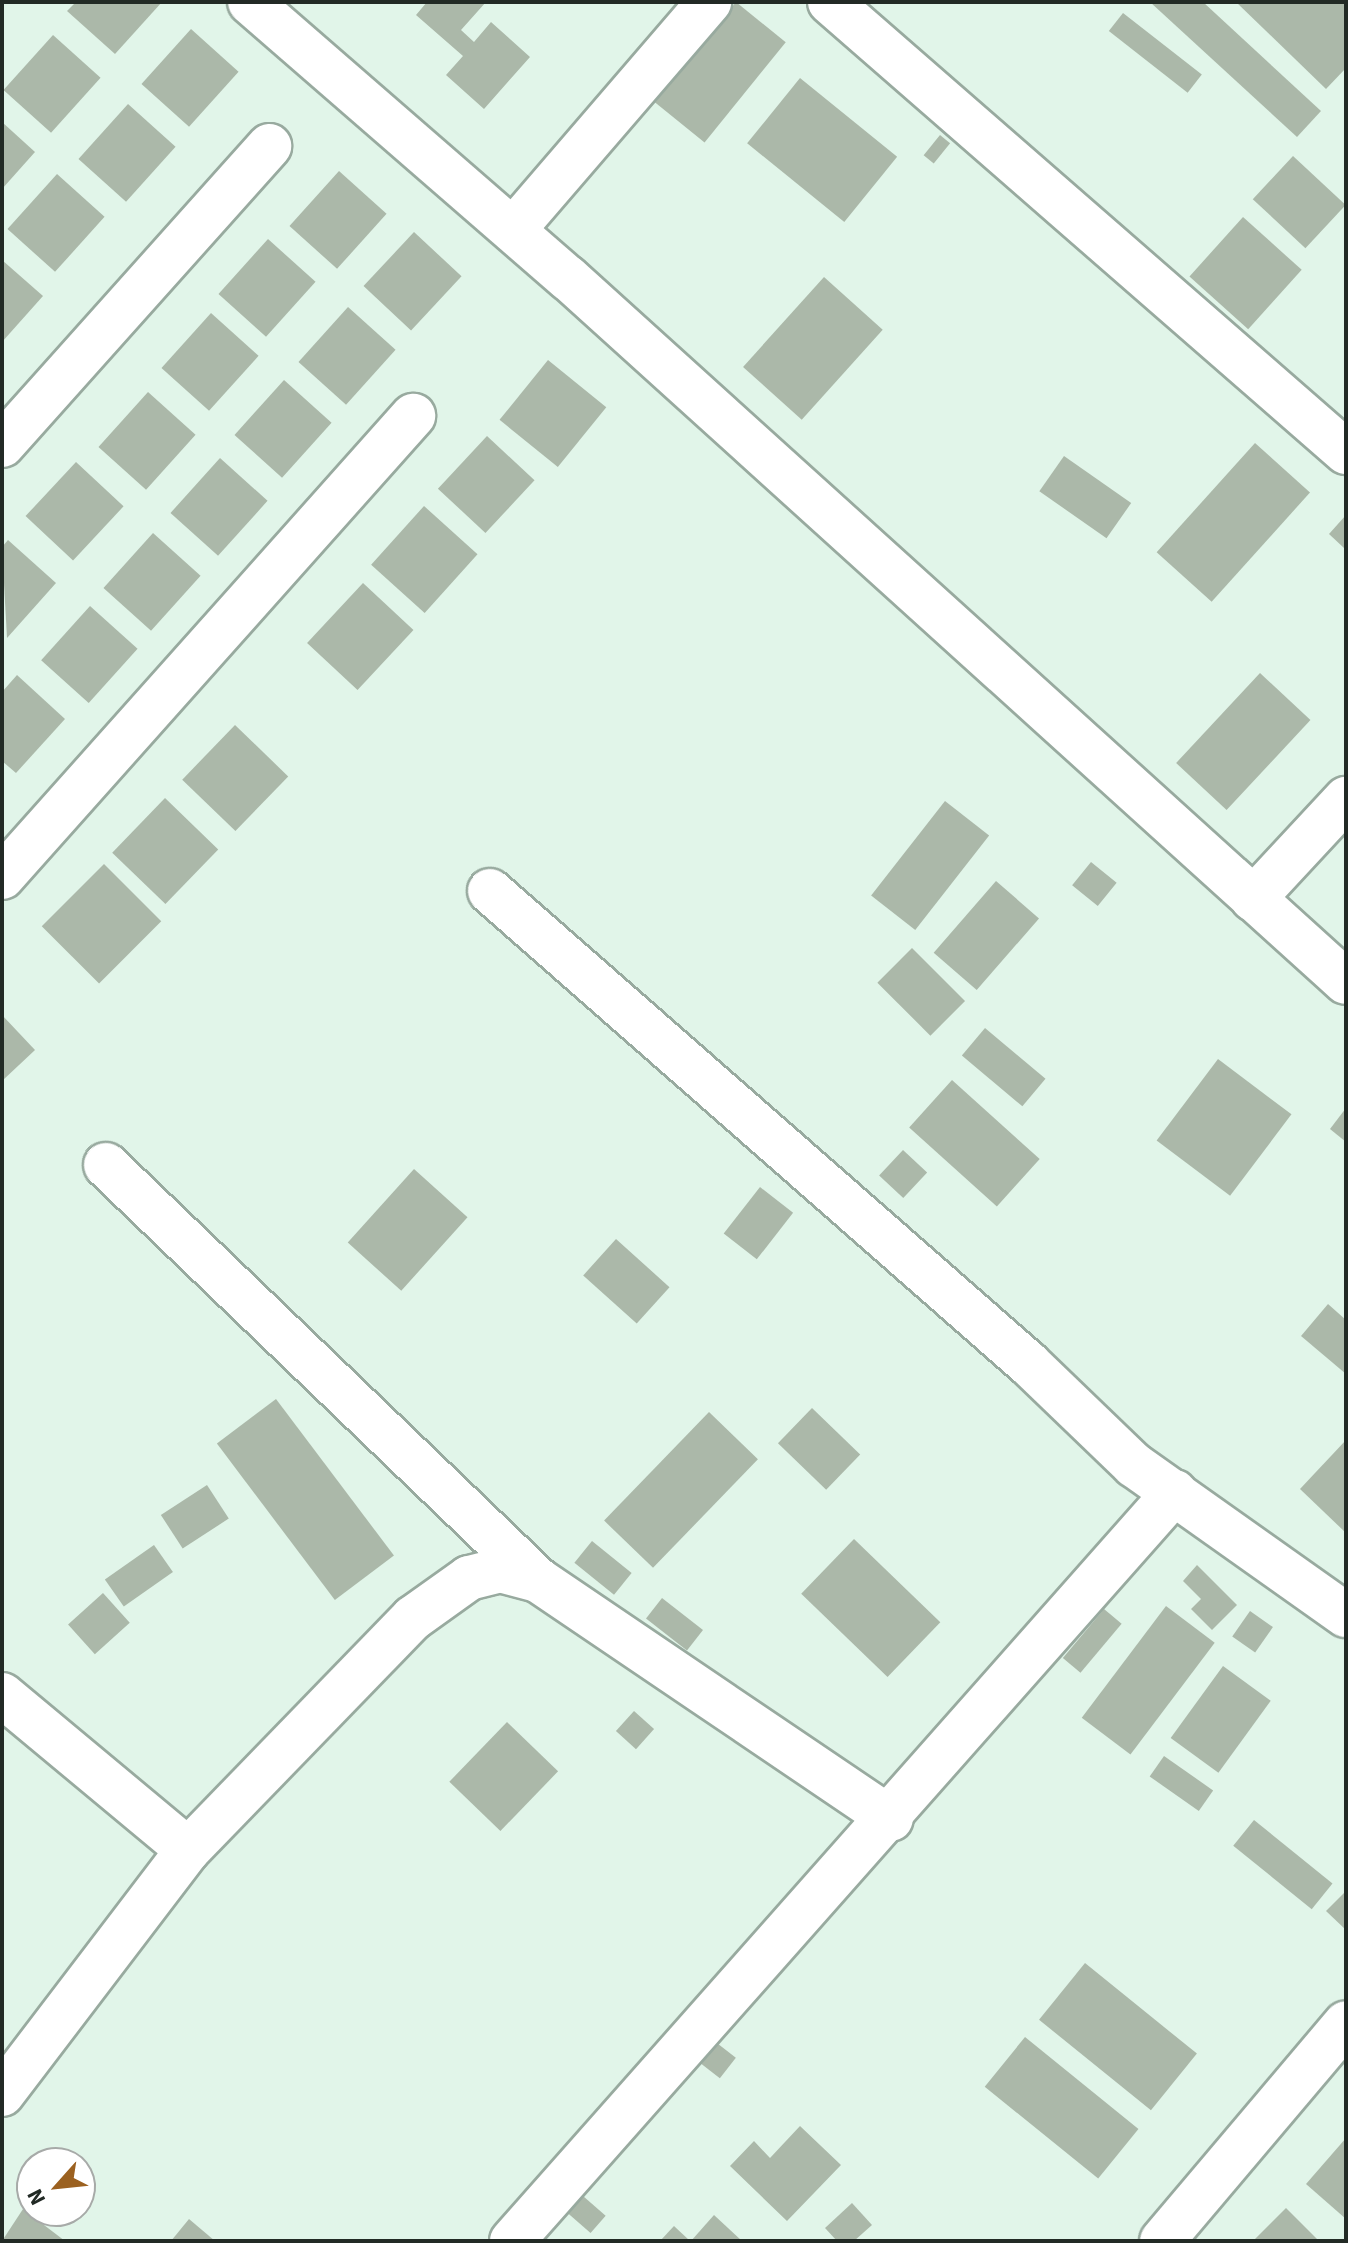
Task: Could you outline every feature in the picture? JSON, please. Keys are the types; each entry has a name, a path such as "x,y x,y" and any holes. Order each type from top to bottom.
{"street":[{"path":"250,2 513,230 1346,982"},
{"path":"513,230 709,2"},
{"path":"830,2 1346,452"},
{"path":"2,445 269,146"},
{"path":"2,877 413,416"},
{"path":"1253,899 1346,799"},
{"path":"490,891 1029,1364 1134,1465 1346,1615"},
{"path":"106,1165 538,1580 891,1819"},
{"path":"512,2241 891,1819 1175,1492"},
{"path":"2,2094 188,1850 413,1618 469,1578 500,1570 538,1580"},
{"path":"2,1695 188,1850"},
{"path":"1162,2241 1346,2023"}],"building":[{"path":"76,2 162,2 115,54 67,11"},
{"path":"427,2 486,2 461,30 474,42 491,22 530,57 484,109 446,75 463,56 416,15"},
{"path":"736,2 786,42 705,143 655,102"},
{"path":"1150,2 1203,2 1321,111 1297,137"},
{"path":"1236,2 1346,2 1346,68 1326,89"},
{"path":"1123,13 1202,75 1188,93 1109,31"},
{"path":"191,29 239,72 189,127 141,84"},
{"path":"53,35 101,78 51,133 3,90"},
{"path":"800,78 897,157 844,222 747,143"},
{"path":"128,104 176,147 126,202 78,159"},
{"path":"2,122 35,152 2,189"},
{"path":"940,135 950,143 934,163 924,155"},
{"path":"1293,156 1346,205 1305,248 1253,199"},
{"path":"339,171 387,214 337,269 289,226"},
{"path":"57,174 105,217 55,272 7,229"},
{"path":"1243,217 1302,270 1248,329 1189,276"},
{"path":"414,232 462,276 411,330 364,286"},
{"path":"268,239 316,282 266,337 218,294"},
{"path":"2,260 43,296 2,342"},
{"path":"824,277 883,330 802,420 743,367"},
{"path":"348,307 396,350 346,405 298,362"},
{"path":"211,313 259,356 209,411 161,368"},
{"path":"548,360 606,407 558,467 500,420"},
{"path":"284,380 332,423 282,478 234,435"},
{"path":"148,392 196,435 146,490 98,447"},
{"path":"487,436 535,480 485,533 438,489"},
{"path":"1255,443 1310,493 1212,602 1157,552"},
{"path":"1064,456 1131,503 1107,538 1039,491"},
{"path":"220,458 268,501 218,556 170,513"},
{"path":"76,462 124,506 73,560 26,516"},
{"path":"424,506 478,554 425,613 371,565"},
{"path":"1346,515 1346,545 1344,548 1329,534"},
{"path":"153,533 201,576 151,631 103,588"},
{"path":"8,540 56,583 7,638 2,547"},
{"path":"363,583 413,630 358,690 307,643"},
{"path":"90,606 138,649 89,703 41,660"},
{"path":"1260,673 1310,720 1227,810 1176,763"},
{"path":"17,675 65,719 16,773 2,761 2,692"},
{"path":"235,725 288,776 235,831 182,780"},
{"path":"165,798 218,849 165,904 112,853"},
{"path":"945,801 989,835 915,930 871,896"},
{"path":"1091,862 1117,883 1098,906 1072,885"},
{"path":"104,864 161,921 99,984 42,926"},
{"path":"996,881 1039,918 977,990 934,953"},
{"path":"912,948 965,1001 930,1036 877,983"},
{"path":"2,1015 35,1050 2,1081"},
{"path":"985,1028 1046,1079 1022,1106 962,1056"},
{"path":"1218,1059 1291,1114 1230,1196 1157,1140"},
{"path":"952,1080 1040,1159 997,1207 909,1128"},
{"path":"1346,1108 1346,1142 1330,1129"},
{"path":"903,1150 927,1173 903,1198 879,1176"},
{"path":"414,1169 468,1217 401,1291 348,1243"},
{"path":"760,1187 793,1213 757,1259 724,1233"},
{"path":"616,1239 670,1287 637,1324 583,1275"},
{"path":"1328,1304 1346,1320 1346,1374 1301,1336"},
{"path":"276,1399 394,1556 335,1600 217,1444"},
{"path":"812,1408 860,1455 826,1490 778,1443"},
{"path":"709,1412 758,1459 653,1568 604,1521"},
{"path":"1346,1440 1346,1533 1300,1489"},
{"path":"207,1485 229,1519 183,1549 161,1515"},
{"path":"854,1539 940,1622 888,1677 801,1594"},
{"path":"592,1541 632,1573 614,1595 574,1563"},
{"path":"154,1545 173,1572 124,1606 105,1579"},
{"path":"1197,1565 1237,1605 1212,1630 1191,1609 1201,1599 1183,1581"},
{"path":"103,1593 130,1623 95,1654 68,1624"},
{"path":"662,1598 703,1630 687,1651 646,1618"},
{"path":"1166,1606 1215,1643 1130,1755 1082,1718"},
{"path":"1104,1609 1122,1624 1080,1673 1063,1658"},
{"path":"1250,1611 1273,1627 1255,1652 1232,1636"},
{"path":"1223,1666 1271,1701 1218,1773 1171,1738"},
{"path":"634,1711 654,1729 636,1749 616,1731"},
{"path":"507,1722 558,1771 500,1831 449,1782"},
{"path":"1164,1756 1213,1790 1199,1811 1150,1776"},
{"path":"1254,1820 1332,1884 1312,1909 1233,1846"},
{"path":"1346,1891 1346,1930 1326,1911"},
{"path":"1085,1963 1197,2054 1151,2110 1039,2020"},
{"path":"1025,2037 1138,2129 1098,2179 985,2087"},
{"path":"713,2040 736,2058 720,2078 697,2060"},
{"path":"800,2126 841,2165 787,2221 730,2166 754,2141 770,2158"},
{"path":"1346,2138 1346,2219 1306,2184"},
{"path":"583,2196 606,2216 591,2233 568,2213"},
{"path":"852,2203 872,2225 854,2241 837,2241 825,2228"},
{"path":"1286,2208 1319,2241 1253,2241"},
{"path":"714,2215 742,2241 691,2241"},
{"path":"189,2219 215,2241 171,2241"},
{"path":"16,2220 16,2227 47,2227 65,2241 2,2241"},
{"path":"674,2226 690,2241 660,2241"}]}
